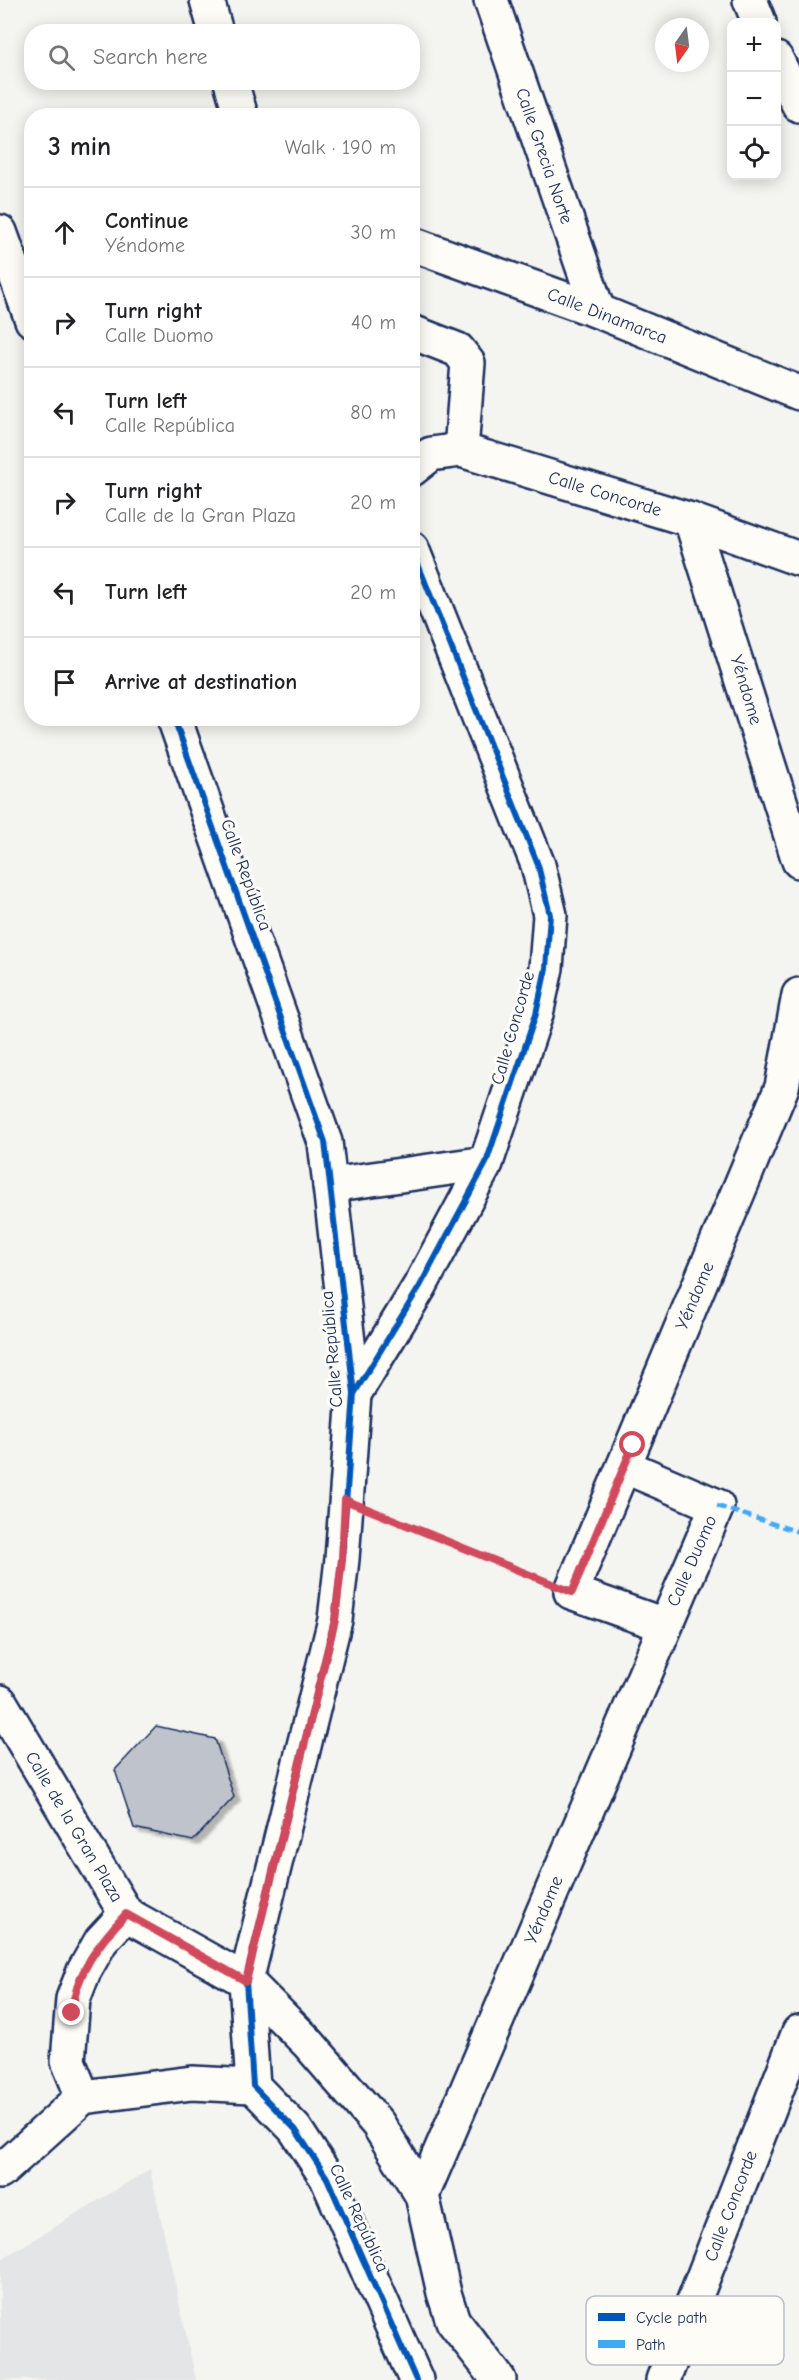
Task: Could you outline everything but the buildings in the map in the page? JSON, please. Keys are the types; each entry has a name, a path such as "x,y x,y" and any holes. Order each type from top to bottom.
{"street":[{"path":"207,0 214,24"},
{"name":"Calle Grecia Norte","path":"491,0 597,311"},
{"path":"750,0 757,18"},
{"path":"781,67 799,105"},
{"path":"233,90 239,108"},
{"path":"0,232 24,298"},
{"name":"Calle Dinamarca","path":"420,247 597,311 799,393"},
{"path":"420,335 458,350 468,363 461,450"},
{"name":"Calle Concorde","path":"420,463 431,454 461,450 691,520 799,559"},
{"name":"Yéndome","path":"691,520 799,861"},
{"name":"Calle Concorde","path":"354,1394 420,1286 486,1163 536,1014 546,968 550,915 538,865 420,569"},
{"name":"Calle República","path":"177,726 326,1142 354,1394 342,1559 335,1620 246,1981 253,2086 295,2128 327,2178 416,2380"},
{"name":"Yéndome","path":"572,1592 782,1087 799,995"},
{"path":"330,1185 486,1163"},
{"name":"Calle Duomo","path":"572,1592 664,1625 717,1506 624,1466"},
{"name":"Yéndome","path":"422,2195 664,1625"},
{"name":"Calle de la Gran Plaza","path":"0,1702 126,1914 246,1981 308,2043 378,2124 422,2195 444,2293 453,2321 499,2380"},
{"path":"83,2097 68,2061 73,1999 84,1971 101,1941 126,1914"},
{"name":"Calle Concorde","path":"696,2296 799,2032"},
{"path":"0,2172 83,2097 192,2083 253,2086"},
{"name":"Calle Concorde","path":"663,2380 669,2365"}],"path":[{"path":"345,1500 572,1592"}],"shaded area":[{"path":"150,2169 196,2380 0,2380 0,2260"}],"marked path":[{"path":"717,1506 799,1532"}],"cycle path":[{"path":"354,1394 420,1286 486,1163 536,1014 546,968 550,915 538,865 420,569"},
{"path":"177,726 325,1142 354,1394 342,1559 335,1620 246,1981 253,2086 295,2129 327,2178 416,2380"}],"route":[{"path":"72,2013 73,1999 84,1971 101,1941 126,1914 246,1981 335,1620 342,1559 345,1500 572,1592 633,1445"}]}
